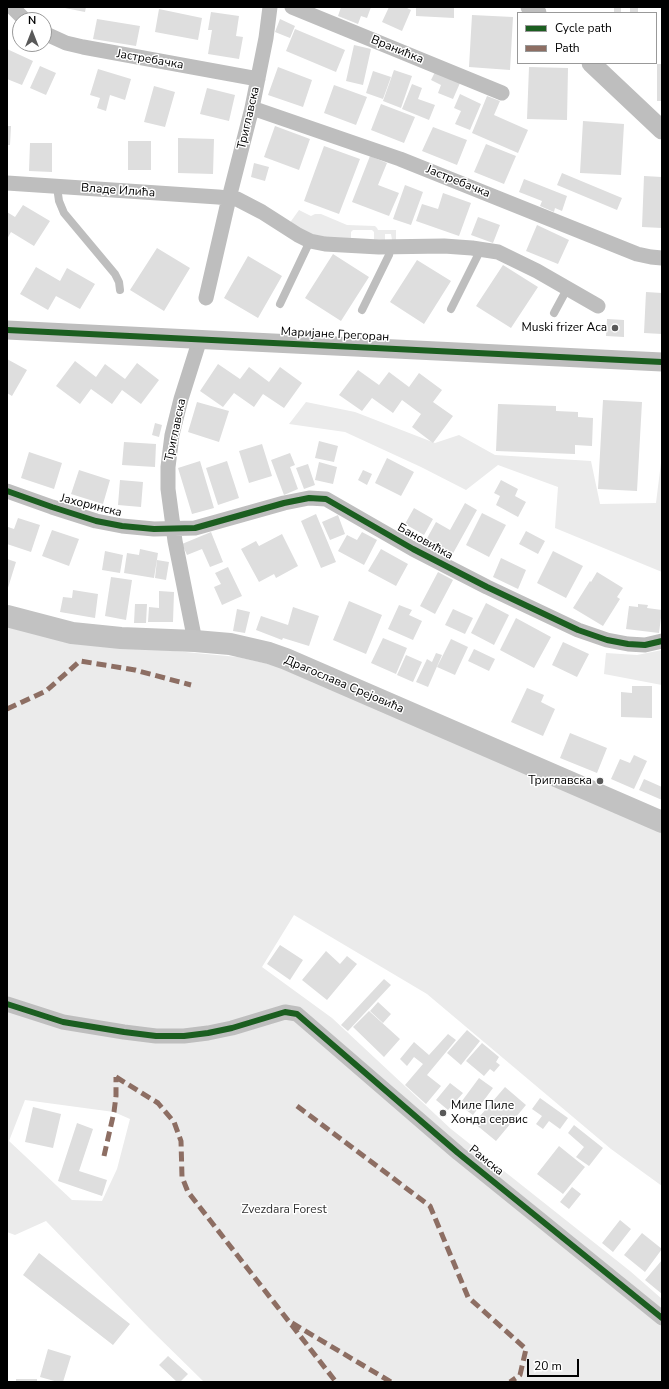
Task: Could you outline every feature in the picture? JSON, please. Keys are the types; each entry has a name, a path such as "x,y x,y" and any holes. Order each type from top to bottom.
{"main road":[{"name":"Драгослава Срејовића","path":"7,616 62,631 138,639 195,641 243,646 269,653 286,659 662,822"}],"street":[{"name":"Триглавска","path":"206,298 252,108 270,7"},
{"name":"Вранићка","path":"292,7 502,93"},
{"name":"Јастребачка","path":"52,37 66,43 83,47 258,79"},
{"path":"592,64 662,130"},
{"name":"Јастребачка","path":"252,108 400,159 637,254 662,258"},
{"name":"Владе Илића","path":"7,184 229,198 244,202 310,241"},
{"path":"310,241 343,246 444,246 498,252 536,271 598,306"},
{"name":"Маријане Грегоран","path":"7,330 662,362"},
{"name":"Триглавска","path":"195,641 173,530 168,488 168,467 172,435 200,339"},
{"name":"Јахоринска","path":"7,491 96,521 128,526 173,530"},
{"name":"Бановићка","path":"173,530 204,526 284,503 308,498 326,499 413,549 487,587 578,630 608,640 628,644 652,644 662,641"},
{"name":"Рамска","path":"7,1004 63,1022 156,1036 184,1036 208,1033 232,1028 285,1012 293,1012 301,1017 458,1153 662,1318"}],"lane":[{"path":"57,187 58,201 64,213 116,274 120,290"},
{"path":"280,304 310,241"},
{"path":"362,310 389,255 391,247"},
{"path":"451,309 481,249"},
{"path":"554,313 567,289"}],"green space":[{"path":"299,210 311,216 321,214 347,225 375,226 378,230 396,230 396,240 392,240 391,234 385,234 385,240 374,240 374,232 372,230 353,230 351,232 351,240 332,240 302,232 289,224"},
{"path":"306,402 355,412 435,443 459,435 495,455 591,461 600,504 656,503 662,455 662,572 555,528 558,487 498,465 466,490 421,467 345,432 289,424"},
{"name":"Zvezdara Forest","path":"7,623 143,648 238,657 273,665 662,828 662,1186 611,1149 427,994 294,915 262,967 332,1018 451,1129 630,1271 662,1299 662,1382 204,1382 149,1328 46,1221 15,1235 7,1232","holes":["25,1100 114,1112 130,1119 117,1169 102,1201 72,1200 9,1141"]},
{"path":"662,650 662,685 604,674 606,653 637,655"}],"building":[{"path":"60,7 86,7 85,12"},
{"path":"341,7 371,7 367,18 361,16 358,24 338,16"},
{"path":"389,7 405,7 411,10 402,31 382,22"},
{"path":"416,7 454,7 454,18 416,16"},
{"path":"630,7 638,8 638,12 630,12"},
{"path":"614,8 621,8 621,12 614,12"},
{"path":"159,9 202,18 198,40 155,32"},
{"path":"211,12 239,16 236,36 243,37 239,59 208,54 212,30 208,30"},
{"path":"472,15 513,17 510,70 469,67"},
{"path":"97,19 140,26 136,46 93,39"},
{"path":"280,19 295,26 290,38 275,32"},
{"path":"295,29 345,50 336,72 286,51"},
{"path":"354,45 371,49 363,85 346,81"},
{"path":"7,49 33,61 22,85 7,79"},
{"path":"657,64 662,64 662,101 657,101"},
{"path":"40,66 56,73 46,95 30,88"},
{"path":"278,67 312,80 303,107 268,95"},
{"path":"529,67 568,68 567,120 527,119"},
{"path":"98,69 131,79 125,100 110,95 106,111 97,108 100,98 90,95"},
{"path":"394,70 412,76 401,108 383,101"},
{"path":"373,71 391,77 383,99 366,93"},
{"path":"435,72 460,83 453,99 438,93 441,85 431,80"},
{"path":"412,84 422,88 418,99 435,105 429,120 402,109"},
{"path":"334,85 367,97 356,125 324,113"},
{"path":"154,86 175,92 165,127 144,122"},
{"path":"207,88 235,95 229,121 200,114"},
{"path":"460,94 481,104 470,130 455,124 461,111 454,108"},
{"path":"487,96 500,101 494,115 528,130 518,153 472,133"},
{"path":"381,104 415,117 404,143 371,130"},
{"path":"583,121 624,124 621,175 580,173"},
{"path":"7,126 11,126 10,145 7,145"},
{"path":"275,126 310,139 299,170 264,157"},
{"path":"433,127 467,140 457,165 422,151"},
{"path":"178,138 214,139 213,174 178,173"},
{"path":"128,141 151,141 151,170 128,170"},
{"path":"30,143 52,143 52,172 29,171"},
{"path":"486,144 516,156 504,184 474,172"},
{"path":"324,146 360,159 339,214 304,201"},
{"path":"370,156 387,163 378,185 399,193 389,216 352,202"},
{"path":"254,163 269,167 265,181 251,177"},
{"path":"562,173 622,198 617,210 557,185"},
{"path":"644,176 662,177 662,228 642,227"},
{"path":"524,179 567,196 562,211 555,208 554,212 540,206 542,201 519,192"},
{"path":"405,185 423,192 411,225 393,219"},
{"path":"443,193 471,203 459,236 416,221 422,204 438,209"},
{"path":"23,205 50,221 34,246 11,232 7,239 7,212 15,217"},
{"path":"478,217 500,225 493,243 471,235"},
{"path":"537,225 569,240 558,264 526,251"},
{"path":"157,248 190,268 164,311 130,290"},
{"path":"333,254 369,277 341,321 305,298"},
{"path":"248,256 282,276 258,318 224,298"},
{"path":"417,260 451,281 424,324 390,302"},
{"path":"503,265 538,287 511,328 476,306"},
{"path":"36,267 60,281 67,268 95,284 80,309 56,296 48,310 20,294"},
{"path":"646,292 662,293 662,334 644,333"},
{"name":"Muski frizer Aca","path":"607,319 624,320 624,337 606,336"},
{"path":"7,359 27,370 12,396 7,393"},
{"path":"75,361 96,377 105,364 125,379 137,363 159,380 141,404 122,390 112,404 91,389 80,404 56,386"},
{"path":"218,364 240,379 249,367 269,382 280,367 302,383 284,408 263,394 254,407 234,393 223,407 200,391"},
{"path":"358,370 379,385 389,372 409,387 419,373 442,390 433,402 453,416 433,443 412,427 421,414 402,400 393,413 372,398 362,411 339,395"},
{"path":"603,400 642,402 637,491 598,489"},
{"path":"197,402 229,411 219,442 188,432"},
{"path":"498,404 556,406 556,411 578,412 578,417 593,418 592,446 575,445 575,454 496,451"},
{"path":"155,423 162,425 159,437 152,435"},
{"path":"319,441 338,446 334,462 315,458"},
{"path":"124,442 156,444 155,467 122,465"},
{"path":"262,444 272,476 249,483 239,451"},
{"path":"29,452 62,463 54,489 21,478"},
{"path":"290,453 295,465 290,467 298,489 284,495 271,460"},
{"path":"387,458 414,472 401,496 375,483"},
{"path":"200,461 214,508 192,514 178,468"},
{"path":"227,461 239,498 218,505 206,468"},
{"path":"319,462 337,467 333,484 315,480"},
{"path":"308,464 315,485 304,489 296,468"},
{"path":"79,470 110,480 103,504 71,494"},
{"path":"363,470 372,474 367,485 358,480"},
{"path":"120,480 143,482 141,507 118,505"},
{"path":"501,480 518,489 515,496 526,502 518,517 496,505 500,496 494,493"},
{"path":"465,503 477,510 451,557 425,542 436,522 450,530"},
{"path":"414,508 433,519 424,535 405,524"},
{"path":"482,513 506,525 489,557 466,545"},
{"path":"316,514 336,562 321,568 301,521"},
{"path":"338,515 345,534 330,540 322,522"},
{"path":"18,518 40,525 31,552 7,544 8,527 14,529"},
{"path":"52,530 79,539 69,566 42,556"},
{"path":"526,531 545,541 538,554 519,544"},
{"path":"211,532 223,562 210,567 202,549 187,555 182,544"},
{"path":"362,532 377,540 364,565 338,551 347,535 357,540"},
{"path":"282,534 298,566 276,578 274,574 259,582 241,549 256,541 259,546"},
{"path":"140,549 158,553 154,578 124,573 127,553 139,555"},
{"path":"381,549 408,564 396,586 368,571"},
{"path":"105,551 123,555 120,573 102,570"},
{"path":"553,551 583,566 566,598 537,583"},
{"path":"501,558 526,570 518,589 493,577"},
{"path":"7,559 16,562 7,591"},
{"path":"157,560 169,562 166,580 155,578"},
{"path":"228,567 242,596 222,605 214,587 221,584 215,573"},
{"path":"438,572 453,580 435,614 420,606"},
{"path":"597,572 623,588 617,597 620,599 603,626 573,608"},
{"path":"111,577 132,580 126,620 105,616"},
{"path":"73,590 98,594 95,618 60,612 63,597 72,598"},
{"path":"159,591 174,592 173,622 148,622 149,607 159,608"},
{"path":"349,601 382,615 366,654 333,640"},
{"path":"486,603 509,615 494,645 471,633"},
{"path":"135,604 147,604 146,623 134,623"},
{"path":"638,604 648,605 647,608 662,610 659,633 626,629 629,606 638,607"},
{"path":"399,605 412,610 409,615 422,621 413,640 388,629"},
{"path":"293,607 319,616 309,646 283,638 282,640 256,630 261,616 288,625"},
{"path":"237,609 250,612 245,633 233,631"},
{"path":"453,609 473,618 465,634 445,625"},
{"path":"516,618 551,637 534,668 500,650"},
{"path":"383,638 407,648 396,674 371,663"},
{"path":"451,639 468,647 455,675 437,667"},
{"path":"563,642 589,654 577,677 552,665"},
{"path":"474,649 495,659 489,671 468,661"},
{"path":"436,653 442,655 428,687 416,682 427,659 432,662"},
{"path":"406,655 422,662 413,682 397,675"},
{"path":"632,686 652,686 652,718 621,717 621,692 632,693"},
{"path":"527,688 544,695 541,702 555,709 543,736 511,722"},
{"path":"570,733 607,748 597,773 560,758"},
{"path":"634,755 647,761 634,789 611,779 620,759 630,763"},
{"path":"644,779 662,787 662,800 639,790"},
{"path":"280,945 303,960 290,980 267,964"},
{"path":"326,951 340,964 347,956 357,964 327,1000 302,980"},
{"path":"384,979 391,985 348,1031 341,1025"},
{"path":"378,1002 391,1014 383,1023 370,1011"},
{"path":"369,1011 400,1039 384,1057 353,1027"},
{"path":"467,1030 480,1041 461,1065 447,1053"},
{"path":"448,1034 456,1040 427,1075 441,1086 426,1104 405,1085 423,1064 414,1057 407,1066 400,1059 414,1042 429,1055"},
{"path":"482,1043 499,1057 496,1062 500,1065 494,1072 490,1069 484,1076 466,1061"},
{"path":"479,1078 493,1088 473,1115 459,1105"},
{"path":"450,1083 463,1093 448,1110 436,1100"},
{"path":"505,1087 526,1105 496,1141 474,1123"},
{"path":"540,1098 568,1118 560,1129 549,1121 543,1129 536,1124 542,1116 532,1109"},
{"path":"33,1107 61,1114 53,1148 25,1142"},
{"path":"77,1123 93,1129 79,1171 107,1180 102,1196 58,1181"},
{"path":"574,1125 603,1148 589,1166 576,1157 584,1147 568,1133"},
{"path":"559,1146 585,1167 563,1194 537,1174"},
{"path":"572,1187 581,1194 569,1209 560,1202"},
{"path":"620,1220 631,1229 613,1252 602,1243"},
{"path":"642,1233 662,1249 645,1272 624,1255"},
{"path":"39,1253 130,1324 113,1345 23,1275"},
{"path":"662,1260 662,1294 645,1280"},
{"path":"48,1349 71,1356 63,1382 40,1377"},
{"path":"168,1356 188,1374 180,1382 177,1382 159,1365"},
{"path":"16,1379 37,1379 37,1382 16,1382"}],"marked path":[{"path":"7,709 46,691 80,661 135,670 191,685"},
{"path":"116,1077 158,1103 174,1122 181,1141 182,1177 188,1192 336,1382"},
{"path":"104,1156 114,1112 116,1077"},
{"path":"297,1106 430,1206 468,1297 526,1349 520,1375 510,1382"},
{"path":"292,1323 391,1382"}],"cycle path":[{"path":"7,330 662,362"},
{"path":"7,491 96,521 122,526 154,529 195,528 284,503 309,498 326,499 413,549 487,587 578,630 607,640 628,644 645,645 662,641"},
{"path":"7,1004 63,1022 156,1036 184,1036 208,1033 232,1028 285,1012 297,1014 458,1153 662,1318"}],"place":[{"name":"Muski frizer Aca","path":"615,328"},
{"name":"Триглавска","path":"600,781"},
{"name":"Миле Пиле Хонда сервис","path":"443,1113"}]}
